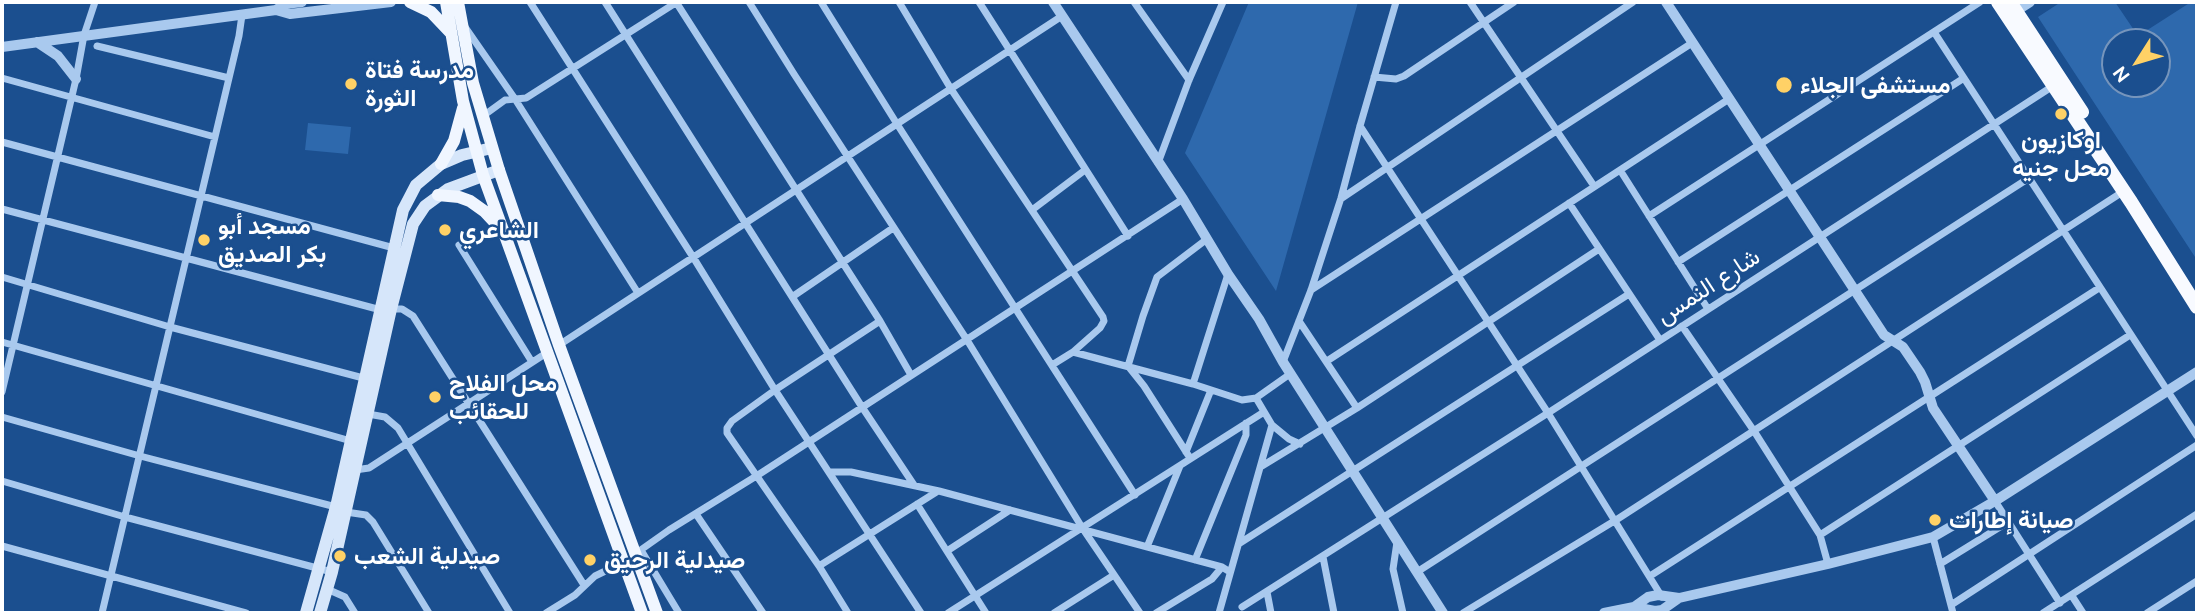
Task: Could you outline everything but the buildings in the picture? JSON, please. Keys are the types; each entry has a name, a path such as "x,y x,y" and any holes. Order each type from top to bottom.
{"highway":[{"path":"1998,2 2124,191 2197,307"},
{"path":"2013,6 2197,289"}],"main road":[{"path":"410,2 431,12 452,34"},
{"path":"446,2 463,101 475,151 502,231 638,552 657,613"},
{"path":"458,2 469,65 482,116 553,349 642,613"},
{"path":"386,309 394,248 408,198 416,186 441,164 454,141 463,101"},
{"path":"441,164 475,151 492,148"},
{"path":"306,613 326,570 341,509 351,441 370,379 386,309 413,224 425,206 438,195 454,186 499,170"},
{"path":"438,195 470,201 484,211 502,231"},
{"path":"341,509 355,470 368,414 370,379"},
{"path":"320,613 327,589 326,570"}],"street":[{"path":"2,393 72,97 84,35 95,2"},
{"path":"2,47 276,10 285,4 302,2"},
{"path":"276,10 290,13 391,2"},
{"path":"530,2 694,257 775,390 921,613"},
{"path":"605,2 914,485"},
{"path":"482,116 505,100 526,98 677,2 880,321 911,375"},
{"path":"749,2 967,340 1083,529 1140,613"},
{"path":"821,2 1135,495"},
{"path":"899,2 951,89 1101,312 1104,321 1100,328 1073,352 1052,365"},
{"path":"979,2 1128,236"},
{"path":"1054,2 1259,319 1290,374 1443,613"},
{"path":"1134,2 1189,80"},
{"path":"1158,163 1189,80 1223,2"},
{"path":"1283,362 1311,290 1341,198 1396,2"},
{"path":"1470,2 1594,186"},
{"path":"1374,78 1396,79 1404,76 1514,2"},
{"path":"1341,198 1633,2"},
{"path":"1666,2 1884,335 1903,347 1920,372 1933,408 2060,603"},
{"path":"1649,216 1980,2"},
{"path":"2013,6 2030,2"},
{"path":"102,613 242,15"},
{"path":"355,470 369,468 408,443 1062,16"},
{"path":"461,20 515,99 638,293"},
{"path":"1934,32 2197,436"},
{"path":"37,42 58,56 76,79"},
{"path":"1311,290 1692,43"},
{"path":"97,46 229,78"},
{"path":"2,78 215,137"},
{"path":"1678,262 1964,78"},
{"name":"شارع النمس","path":"1242,607 1384,519 2053,86"},
{"path":"1327,361 1729,99"},
{"path":"1360,126 1582,466 1661,594 1665,608"},
{"path":"2,142 394,248"},
{"path":"1032,210 1085,170"},
{"path":"1620,170 1708,309"},
{"path":"1418,572 2029,178"},
{"path":"1463,613 1754,432 2124,191"},
{"path":"679,613 638,552 1183,200"},
{"path":"1569,203 1660,340"},
{"path":"2,209 186,259 386,309 402,309 413,316 584,585"},
{"path":"792,297 893,228"},
{"path":"1128,366 1157,277 1208,239"},
{"path":"459,245 532,362"},
{"path":"1262,466 1357,408 1599,249"},
{"path":"1193,384 1228,274"},
{"path":"2,277 170,327 370,379"},
{"path":"1650,610 1648,597 1652,579 1789,487 2099,288"},
{"path":"1240,543 1629,294"},
{"path":"848,613 758,475 727,433 727,428 732,421 775,390 880,321"},
{"path":"1299,321 1357,408"},
{"path":"1682,326 1820,535 1828,564"},
{"path":"1820,535 2130,335"},
{"path":"2,342 351,441"},
{"path":"1073,352 1242,400 1256,398 1290,374"},
{"path":"1128,366 1188,455"},
{"path":"1604,613 1634,607 1656,611 1679,598 1933,537 2197,372"},
{"path":"1147,547 1181,465 1188,455 1212,390"},
{"path":"1256,398 1272,425 1300,444"},
{"path":"1188,455 1264,412"},
{"path":"368,414 389,420 398,428 510,613"},
{"path":"2,417 366,515 373,522 429,613"},
{"path":"1195,560 1246,435 1246,423"},
{"path":"1219,613 1272,425"},
{"path":"1933,537 1952,609 2029,554 2197,445"},
{"path":"948,613 1181,465"},
{"path":"830,472 851,472 939,491 1195,560 1230,572"},
{"path":"2,481 125,517 326,570"},
{"path":"818,566 939,491"},
{"path":"917,503 986,613"},
{"path":"947,551 1010,510"},
{"path":"696,514 763,613"},
{"path":"2043,613 2197,514"},
{"path":"1940,564 2008,522"},
{"path":"1398,541 1393,569 1403,613"},
{"path":"2,547 246,613"},
{"path":"1323,557 1334,613"},
{"path":"546,613 575,595 595,576 624,562"},
{"path":"1156,613 1212,579 1222,568"},
{"path":"1054,613 1114,575"},
{"path":"2147,613 2197,581"},
{"path":"327,589 345,597 355,613"},
{"path":"1267,592 1272,613"},
{"path":"1634,607 1648,597 1661,594 1679,598"},
{"path":"2072,596 2083,613"}],"shaded area":[{"path":"1249,2 1358,2 1276,291 1185,153"},
{"path":"2061,2 2115,2 2133,28 2101,28 2101,98 2171,98 2171,28 2150,28 2191,2 2197,2 2197,260 2038,17"},
{"path":"308,123 351,127 348,154 305,150"}],"place":[{"name":"مدرسة فتاة الثورة","path":"351,84"},
{"name":"مستشفى الجلاء","path":"1784,85"},
{"name":"اوكازيون محل جنيه","path":"2061,114"},
{"name":"الشاعري","path":"445,230"},
{"name":"مسجد أبو بكر الصديق","path":"204,240"},
{"name":"محل الفلاح للحقائب","path":"435,397"},
{"name":"صيانة إطارات","path":"1935,520"},
{"name":"صيدلية الشعب","path":"340,556"},
{"name":"صيدلية الرحيق","path":"590,560"}]}
